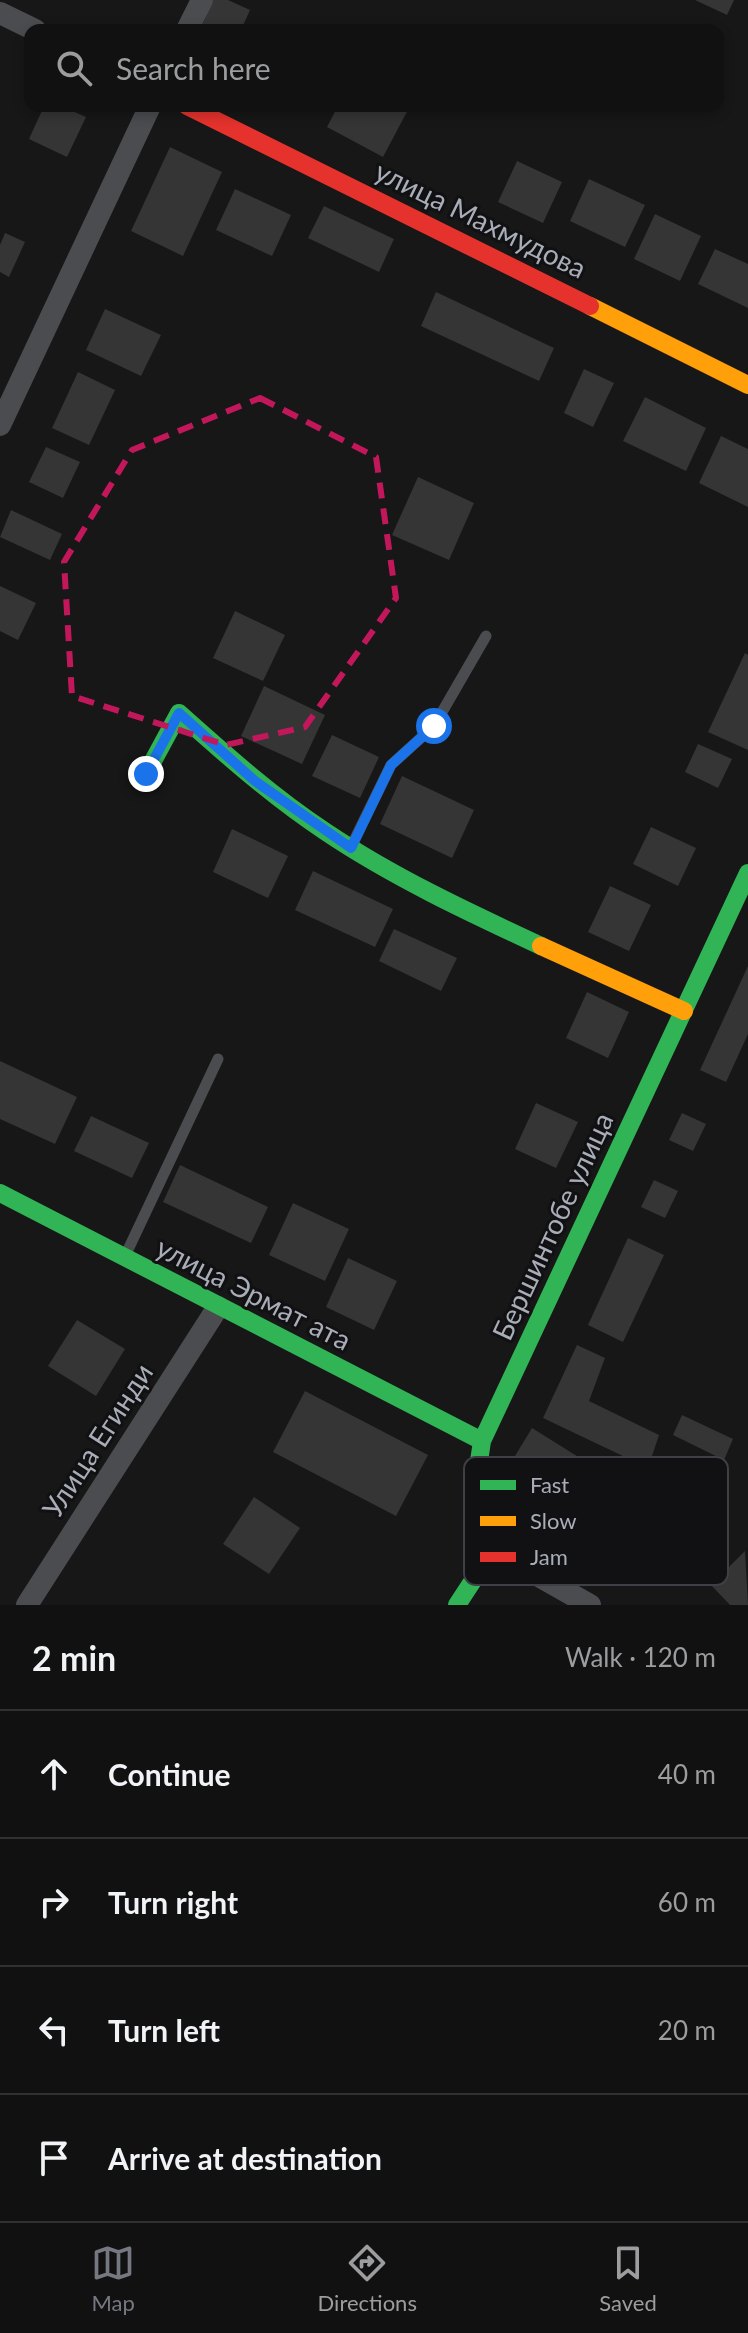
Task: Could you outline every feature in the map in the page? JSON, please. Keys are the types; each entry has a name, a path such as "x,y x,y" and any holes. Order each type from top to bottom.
{"street":[{"path":"190,24 202,0"},
{"path":"0,13 24,25"},
{"path":"0,425 147,112"},
{"name":"улица Махмудова","path":"199,112 748,385"},
{"path":"146,774 179,713 255,781 351,848 483,916 684,1011"},
{"name":"Бершинтобе улица","path":"480,1457 482,1441 748,873"},
{"name":"улица Эрмат ата","path":"0,1193 482,1441"},
{"name":"Улица Егинди","path":"27,1605 218,1307"},
{"path":"457,1605 470,1585"},
{"path":"555,1585 590,1605"}],"lane":[{"path":"351,848 391,765 434,726 486,636"},
{"path":"125,1258 218,1059"}],"highlighted area":[{"path":"260,398 376,457 396,598 305,727 226,745 72,696 64,562 132,450"}],"building":[{"path":"213,0 228,0 250,10 244,24 203,24"},
{"path":"695,0 734,0 727,15"},
{"path":"41,112 75,112 86,117 67,157 29,139"},
{"path":"335,112 407,112 383,157 327,127"},
{"path":"170,147 222,172 183,256 131,231"},
{"path":"517,161 562,182 543,223 498,202"},
{"path":"589,179 645,205 625,247 570,221"},
{"path":"235,189 291,215 272,256 216,230"},
{"path":"324,206 394,239 379,272 308,238"},
{"path":"655,214 701,236 680,281 634,259"},
{"path":"5,233 25,242 9,277 0,272 0,245"},
{"path":"715,249 748,264 748,308 698,284"},
{"path":"436,292 554,348 539,381 421,326"},
{"path":"105,309 161,335 141,376 86,350"},
{"path":"584,369 614,383 593,427 564,413"},
{"path":"78,372 115,390 89,445 52,428"},
{"path":"645,397 706,428 686,471 623,441"},
{"path":"721,436 748,449 748,507 699,483"},
{"path":"46,447 80,462 63,498 29,482"},
{"path":"418,477 474,503 449,560 392,535"},
{"path":"11,510 62,534 50,560 0,537"},
{"path":"0,586 36,603 18,640 0,631"},
{"path":"235,611 285,635 263,681 213,658"},
{"path":"745,653 748,655 748,750 708,732"},
{"path":"264,686 325,715 302,764 241,736"},
{"path":"332,735 379,757 360,798 312,776"},
{"path":"698,744 732,759 718,788 685,772"},
{"path":"402,776 474,810 452,858 380,824"},
{"path":"651,827 696,848 678,886 633,864"},
{"path":"232,829 288,856 268,898 213,872"},
{"path":"313,871 393,909 375,947 295,910"},
{"path":"610,886 651,905 629,951 588,932"},
{"path":"394,929 457,958 441,991 379,961"},
{"path":"748,966 748,1034 726,1082 700,1070"},
{"path":"587,992 629,1012 608,1058 566,1038"},
{"path":"0,1061 77,1097 55,1144 0,1119"},
{"path":"536,1103 578,1122 556,1168 515,1149"},
{"path":"682,1113 706,1124 693,1151 669,1140"},
{"path":"91,1116 149,1143 132,1178 74,1151"},
{"path":"180,1165 268,1207 251,1243 163,1202"},
{"path":"654,1180 678,1191 665,1218 641,1207"},
{"path":"293,1203 349,1229 325,1281 269,1255"},
{"path":"628,1238 664,1255 623,1342 588,1325"},
{"path":"348,1258 397,1281 374,1330 326,1307"},
{"path":"77,1320 125,1349 96,1396 48,1366"},
{"path":"577,1345 605,1358 589,1401 659,1435 652,1457 625,1457 543,1418"},
{"path":"305,1391 428,1455 396,1516 273,1452"},
{"path":"682,1415 733,1439 725,1457 718,1457 673,1435"},
{"path":"532,1428 578,1457 514,1457"},
{"path":"254,1497 300,1528 269,1574 223,1544"},
{"path":"745,1551 748,1605 730,1605 711,1585 728,1585 728,1568"}],"traffic: fast":[{"path":"146,774 179,713 269,790 351,848 431,893 541,946"},
{"path":"480,1457 482,1441 748,873"},
{"path":"0,1193 482,1441"},
{"path":"457,1605 470,1585"}],"traffic: slow":[{"path":"590,306 748,385"},
{"path":"541,946 684,1011"}],"traffic: jam":[{"path":"199,112 590,306"}],"route":[{"path":"146,774 179,713 255,781 351,848 391,765 434,726"}]}
